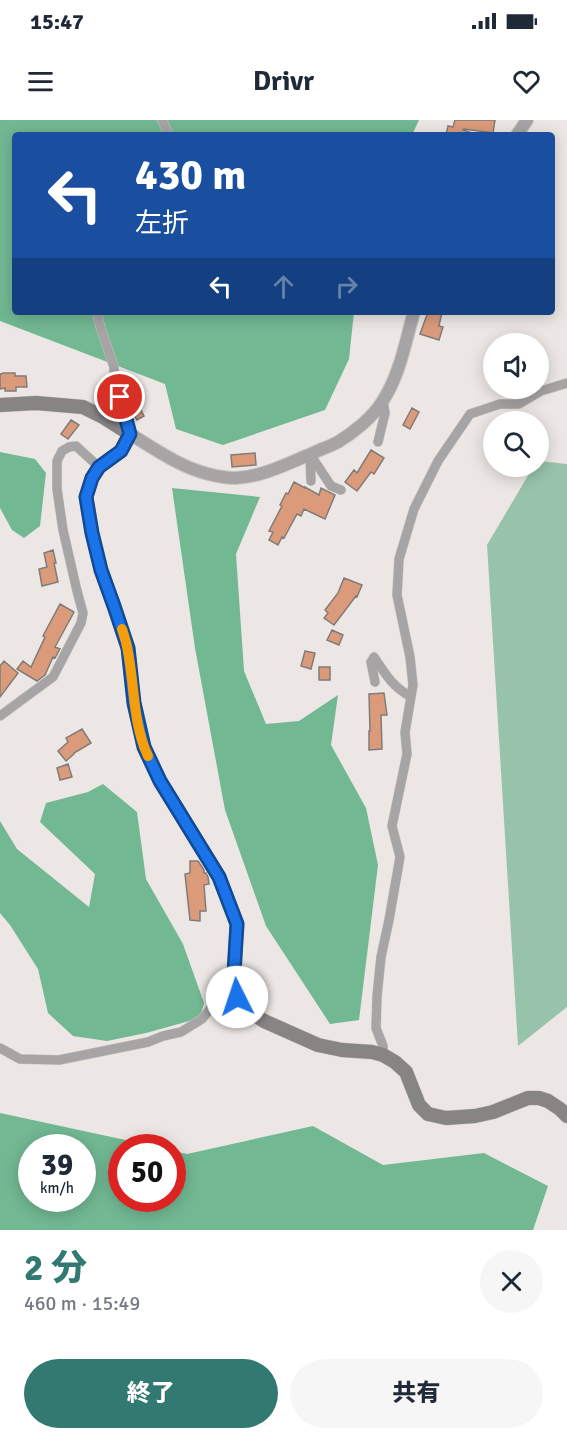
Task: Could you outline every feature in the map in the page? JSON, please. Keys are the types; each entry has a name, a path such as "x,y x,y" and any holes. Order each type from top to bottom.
{"main road":[{"path":"0,405 36,403 84,407 130,434 121,451 99,467 92,478 86,497 101,570 128,648 134,703 144,747 160,781 219,877 237,924 234,973 237,997 246,1009 264,1021 318,1045 383,1055 406,1072 419,1105 429,1114 446,1118 476,1116 528,1098 538,1098 548,1101 567,1116"}],"street":[{"path":"97,315 99,326 114,367 114,378 130,434 188,467 205,473 235,477 278,468 338,442 361,426 383,400 397,375 413,315"},
{"path":"383,1055 383,1046 376,1028 377,996 381,957 400,857 392,826 407,754 405,732 413,685 410,657 397,595 399,559 414,509 438,461 470,414 500,404 519,405 541,391 567,382"},
{"path":"378,442 385,413 383,400"},
{"path":"0,716 53,677 81,623 83,613 58,501 57,461 62,451 76,446 99,467"},
{"path":"310,454 311,481"},
{"path":"310,454 332,486 341,490"},
{"path":"375,682 371,662 374,657 398,689 411,697"},
{"path":"0,1048 20,1059 59,1060 148,1042 181,1032 202,1019 210,1009 216,995 236,987"}],"green space":[{"path":"0,120 419,120 413,132 12,132 12,315 354,315 349,359 325,410 223,445 176,429 165,384 0,321"},
{"path":"0,452 35,459 46,473 40,526 24,538 12,530 0,508"},
{"path":"549,462 567,464 567,1007 518,1046 487,545 527,477 549,477"},
{"path":"172,488 260,497 236,554 244,671 266,724 299,721 338,695 331,745 366,808 378,865 359,1020 330,1024 266,926 225,810 195,648"},
{"path":"103,784 137,812 146,879 183,944 204,1003 200,1018 107,1041 73,1036 48,1013 38,969 0,913 0,821 17,849 89,907 95,874 40,822 46,803 88,792"},
{"path":"0,1113 108,1136 108,1212 186,1212 186,1154 313,1126 383,1165 484,1153 548,1186 533,1230 0,1230"}],"building":[{"path":"455,120 495,120 493,132 464,129 469,132 447,132 448,126 453,127"},
{"path":"427,315 441,315 439,326 443,327 439,340 420,334"},
{"path":"0,374 26,376 27,387 16,387 16,391 0,389"},
{"path":"125,380 131,391 135,390 137,397 134,398 144,416 137,420 128,404 122,381"},
{"path":"412,408 419,412 410,429 403,425"},
{"path":"71,420 79,425 68,439 61,434"},
{"path":"371,450 384,458 374,474 371,472 357,491 345,482 354,470 357,473"},
{"path":"255,453 256,465 232,467 231,455"},
{"path":"294,482 319,495 321,488 335,495 325,519 304,509 301,516 297,514 278,545 269,540 273,532 269,531 286,493 288,494"},
{"path":"53,550 58,582 42,586 39,569 47,567 44,553"},
{"path":"344,578 362,585 357,597 334,625 324,618 328,613 325,610 338,593"},
{"path":"60,604 74,612 55,647 60,649 55,658 53,657 45,675 37,681 17,669 23,661 31,667 45,637 43,636"},
{"path":"332,630 343,635 339,645 327,640"},
{"path":"305,651 315,653 311,669 301,666"},
{"path":"4,661 18,673 0,697 0,666"},
{"path":"319,667 330,667 330,680 319,680"},
{"path":"384,693 387,715 381,715 382,749 369,750 369,694"},
{"path":"82,729 91,743 74,753 66,761 58,751 68,742 66,738"},
{"path":"68,764 72,777 60,780 57,768"},
{"path":"190,861 198,861 208,877 209,884 204,885 206,911 200,911 200,921 190,920 185,874 190,873"}],"slow traffic":[{"path":"122,629 128,648 134,703 148,756"}],"route":[{"path":"120,397 130,434 121,451 99,467 92,478 86,497 92,533 101,570 128,648 134,703 144,747 160,781 219,877 237,924 234,973 237,997"}]}
